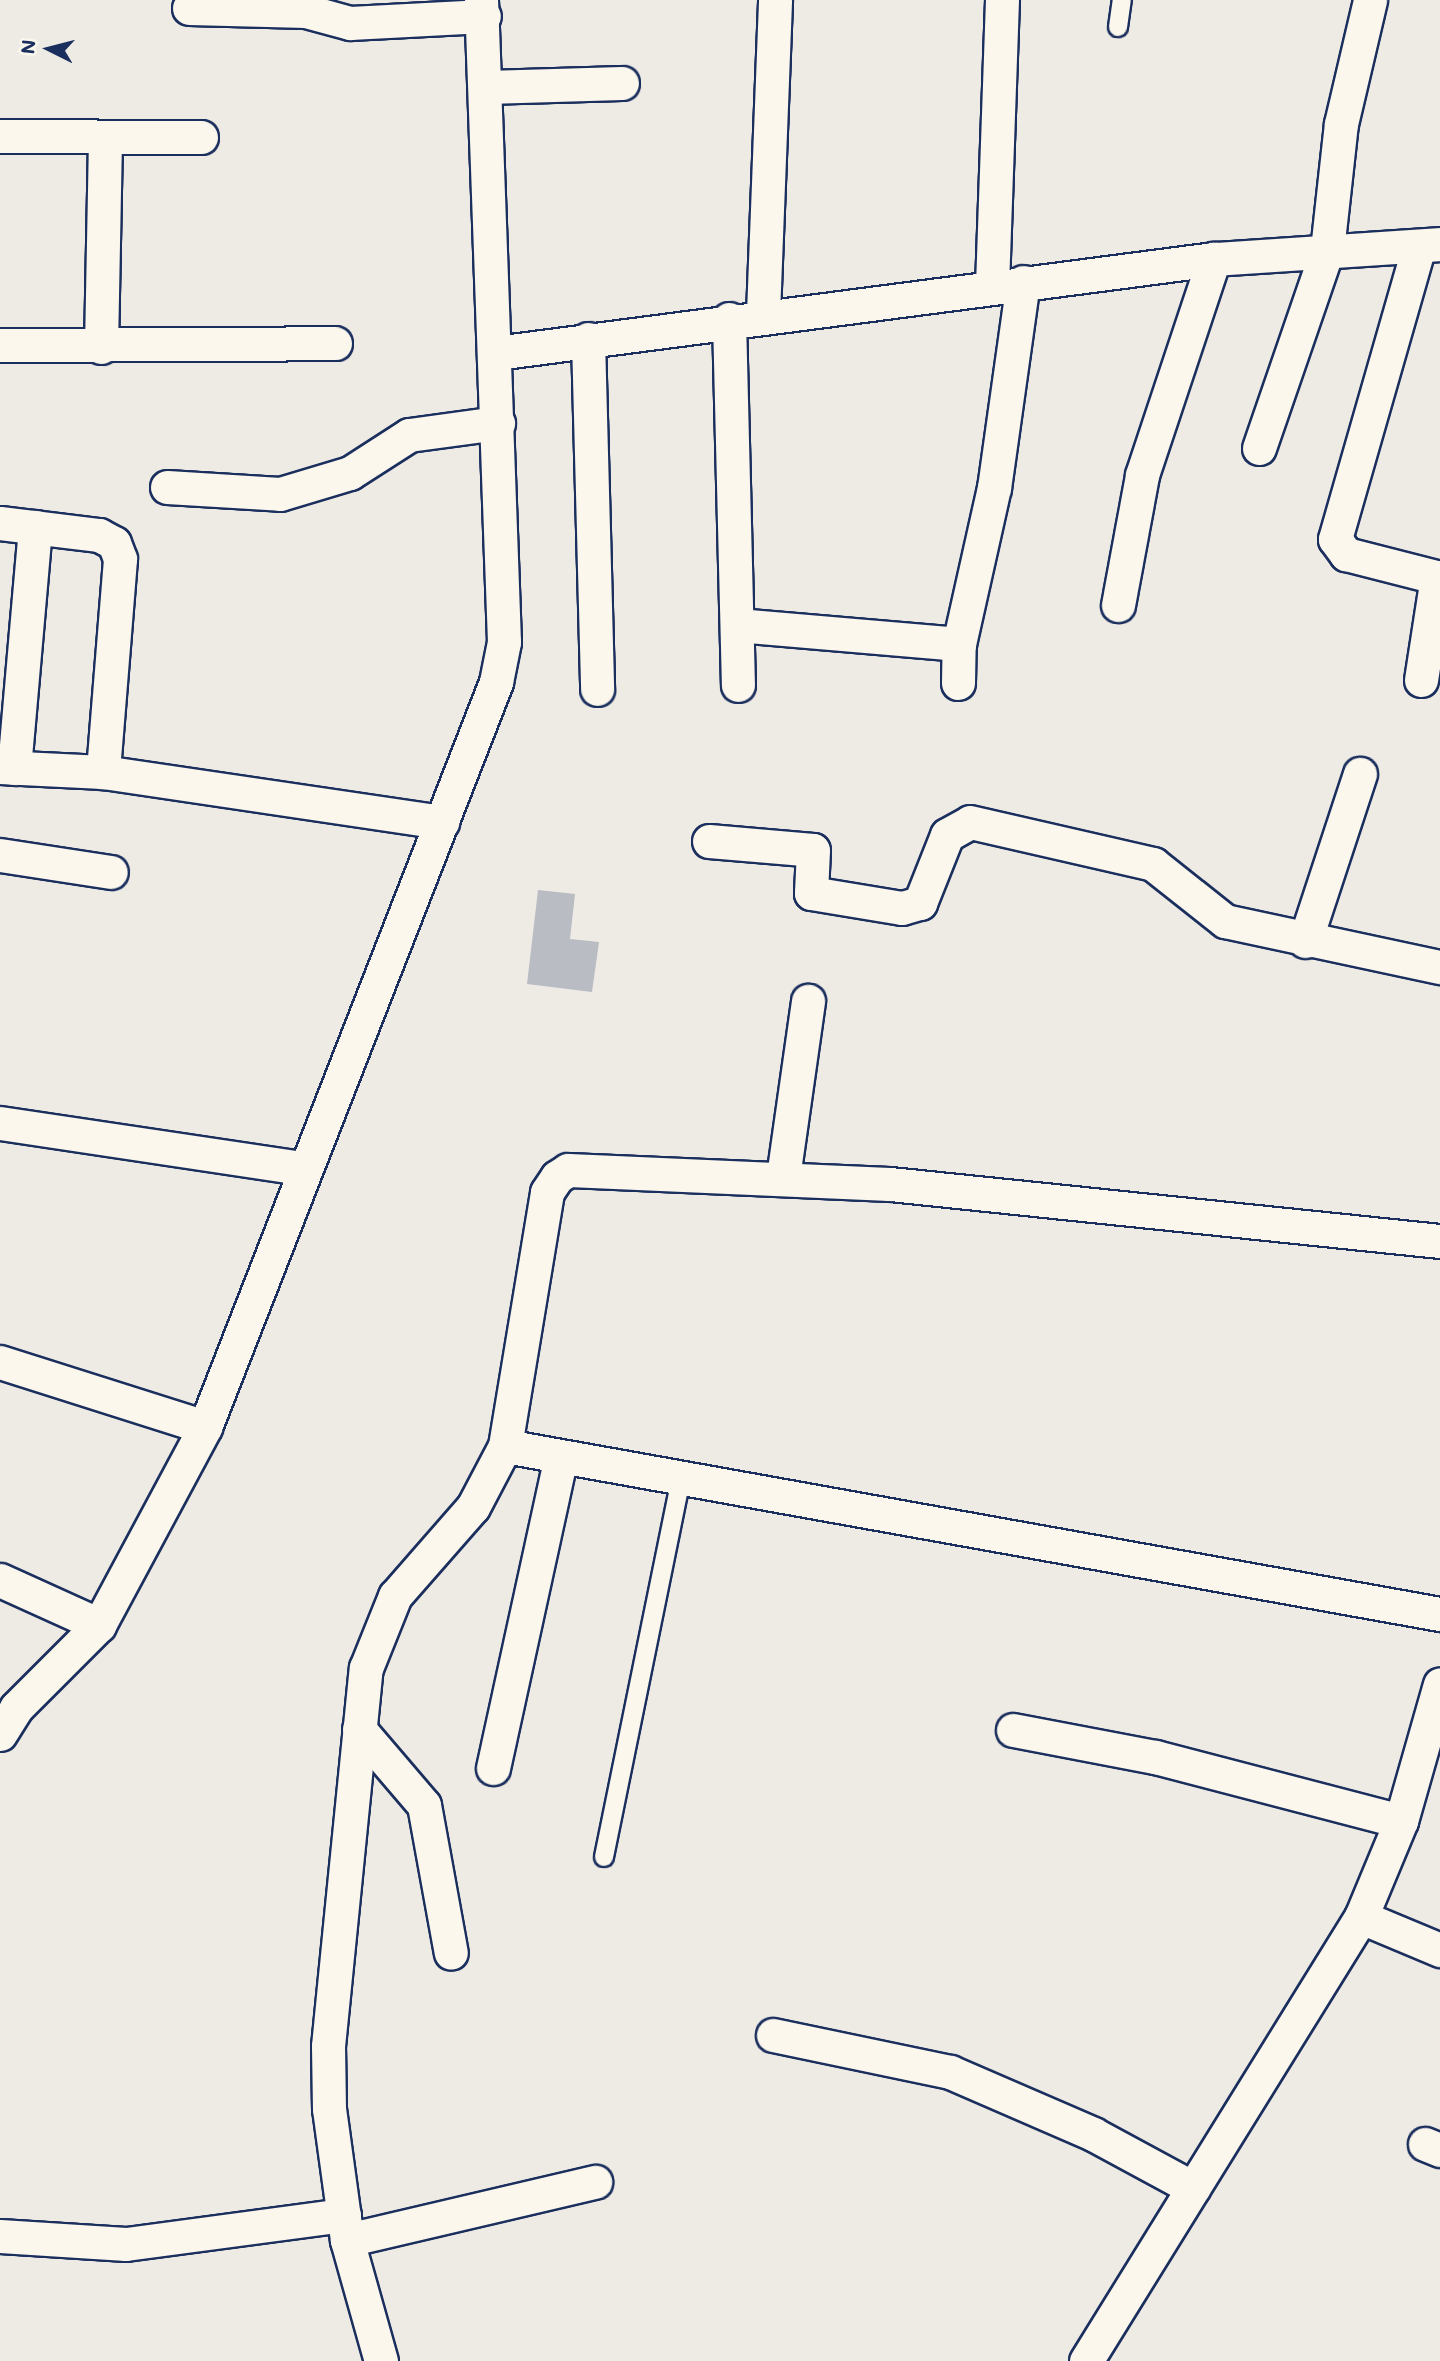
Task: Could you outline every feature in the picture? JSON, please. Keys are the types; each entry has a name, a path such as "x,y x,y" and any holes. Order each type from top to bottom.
{"street":[{"path":"763,314 775,0"},
{"path":"958,683 959,644 994,488 1008,284 1002,0"},
{"path":"1259,448 1327,250 1341,124 1370,0"},
{"path":"5,1715 99,1625 205,1427 301,1168 496,682 504,642 482,8 350,23 306,11 190,8"},
{"path":"486,87 622,83"},
{"path":"0,136 104,140 201,137"},
{"path":"101,348 104,140"},
{"path":"496,352 763,314 1214,258 1429,245 1335,540 1346,554 1438,578 1421,680"},
{"path":"1118,605 1142,475 1214,258"},
{"path":"729,319 738,685"},
{"path":"589,339 597,689"},
{"path":"0,345 101,348 335,344"},
{"path":"167,487 281,494 350,473 409,435 498,423"},
{"path":"0,523 99,535 114,543 120,559 103,772"},
{"path":"35,527 7,768 103,772 442,822"},
{"path":"737,625 959,644"},
{"path":"1305,941 1360,774"},
{"path":"709,841 813,850 811,894 902,908 920,903 947,835 970,822 1153,864 1211,915 1305,941 1440,967"},
{"path":"0,855 111,872"},
{"path":"783,1177 808,1001"},
{"path":"0,1123 133,1138 301,1168"},
{"path":"381,2361 345,2228 329,2109 328,2046 359,1729 377,1631 395,1596 473,1507 505,1446 547,1192 557,1177 568,1170 783,1177 1440,1241"},
{"path":"0,1362 205,1427"},
{"path":"505,1446 1440,1614"},
{"path":"493,1768 561,1456"},
{"path":"0,1580 99,1625"},
{"path":"1086,2361 1361,1917 1401,1821 1427,1783 1440,1684"},
{"path":"359,1729 424,1805 451,1953"},
{"path":"1013,1730 1155,1757 1401,1821"},
{"path":"1361,1917 1440,1950"},
{"path":"773,2035 950,2072 1093,2134 1193,2188"},
{"path":"0,2236 126,2244 345,2228 595,2182"}],"lane":[{"path":"1118,27 1122,0"},
{"path":"604,1857 681,1478"}],"building":[{"path":"538,890 575,894 570,939 599,942 592,992 527,984"}]}
